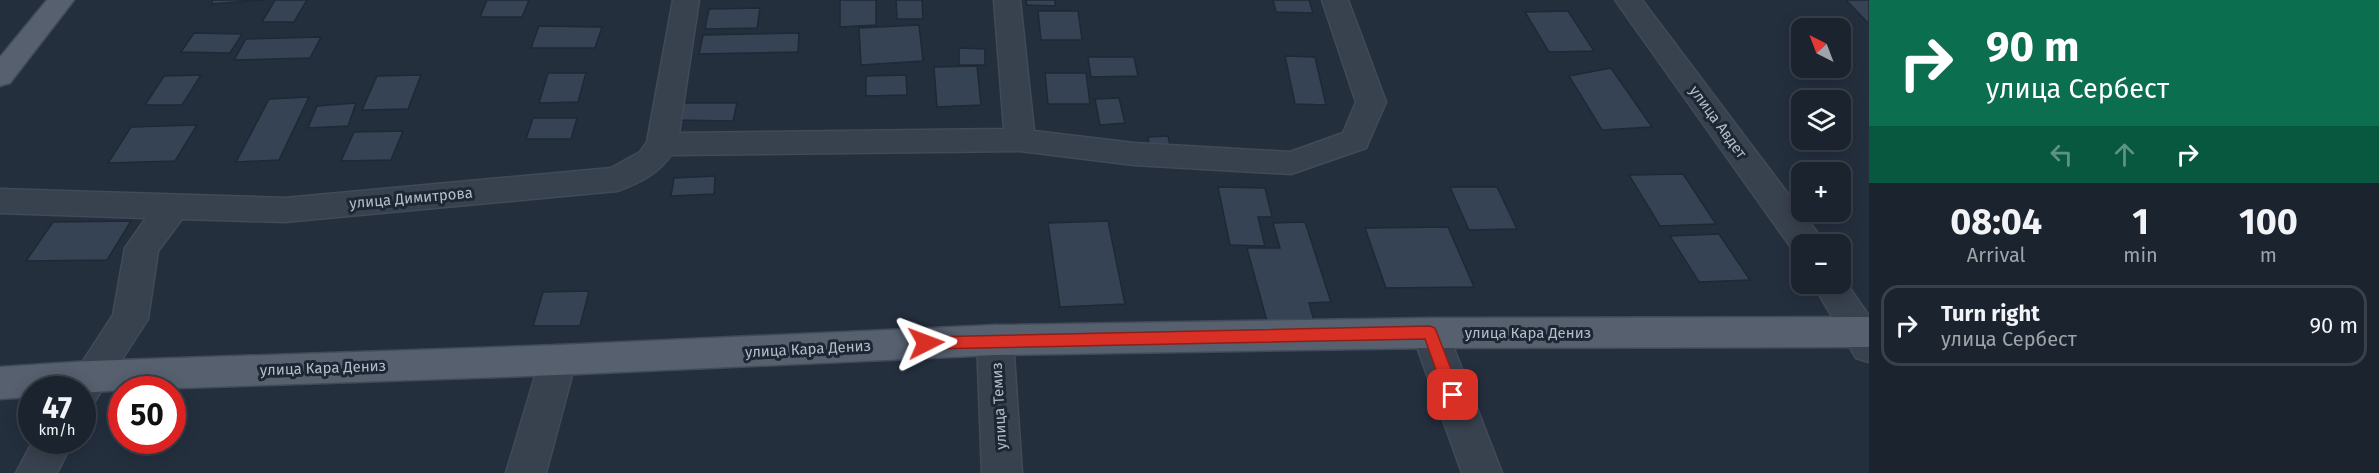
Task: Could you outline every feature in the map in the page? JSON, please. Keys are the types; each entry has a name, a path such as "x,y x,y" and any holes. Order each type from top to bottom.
{"main road":[{"path":"0,76 61,0"},
{"name":"улица Кара Дениз","path":"96,383 995,340 1430,333 1866,337"},
{"name":"улица Кара Дениз","path":"0,382 18,382"}],"street":[{"path":"686,0 662,144 1020,140 1134,154 1291,163 1355,140 1371,102 1335,0"},
{"path":"1007,0 1020,140"},
{"name":"улица Авдет","path":"1628,0 1800,234"},
{"name":"улица Димитрова","path":"0,201 284,210 617,179 651,160 662,144"},
{"path":"91,376 130,319 142,248 172,208"},
{"path":"1837,294 1866,337"},
{"path":"1430,333 1482,473"},
{"name":"улица Темиз","path":"995,340 1002,473"},
{"path":"526,473 558,360"},
{"path":"36,473 47,454"}],"building":[{"path":"213,0 264,0 211,4"},
{"path":"275,0 307,0 294,22 262,22"},
{"path":"487,0 529,0 522,17 480,17"},
{"path":"840,0 876,0 876,25 840,27"},
{"path":"896,0 922,0 923,19 897,19"},
{"path":"1026,0 1055,0 1055,6 1027,5"},
{"path":"1273,0 1309,0 1313,13 1276,12"},
{"path":"1846,0 1869,0 1869,24"},
{"path":"760,8 757,28 705,29 709,9"},
{"path":"1038,11 1078,11 1082,40 1041,40"},
{"path":"1568,11 1594,51 1549,52 1525,12"},
{"path":"919,25 923,61 861,65 859,28"},
{"path":"539,26 602,27 595,48 531,48"},
{"path":"194,33 242,34 230,53 181,52"},
{"path":"799,33 798,52 699,54 703,35"},
{"path":"321,37 310,58 234,60 246,39"},
{"path":"959,48 985,49 985,65 959,65"},
{"path":"1285,56 1315,57 1326,105 1295,104"},
{"path":"1088,57 1134,57 1138,76 1091,77"},
{"path":"977,66 981,105 937,107 934,67"},
{"path":"1611,68 1652,127 1602,130 1569,76"},
{"path":"548,73 586,73 578,102 539,103"},
{"path":"1045,73 1086,73 1090,104 1048,104"},
{"path":"201,75 182,105 145,105 164,76"},
{"path":"421,75 408,109 362,110 377,76"},
{"path":"906,75 907,95 866,96 866,76"},
{"path":"309,97 279,160 236,162 269,99"},
{"path":"1119,98 1125,123 1100,125 1095,99"},
{"path":"356,103 348,126 308,128 317,106"},
{"path":"677,103 737,103 733,121 673,120"},
{"path":"533,118 577,118 571,139 526,139"},
{"path":"197,125 175,161 108,163 131,127"},
{"path":"403,131 391,160 341,161 354,132"},
{"path":"1168,136 1171,150 1150,150 1148,137"},
{"path":"1683,174 1716,224 1660,226 1629,175"},
{"path":"715,176 714,194 671,196 674,178"},
{"path":"1218,187 1265,188 1272,217 1258,217 1265,246 1230,245"},
{"path":"1450,187 1497,187 1517,229 1469,230"},
{"path":"131,221 107,260 26,261 53,222"},
{"path":"1108,221 1125,304 1060,307 1048,223"},
{"path":"1305,222 1331,302 1309,303 1315,324 1268,325 1247,248 1280,248 1273,223"},
{"path":"1448,227 1474,287 1386,288 1365,228"},
{"path":"1719,234 1750,280 1699,282 1670,236"},
{"path":"589,291 580,326 533,326 543,292"}],"route":[{"path":"926,343 1430,333 1453,395"}]}
